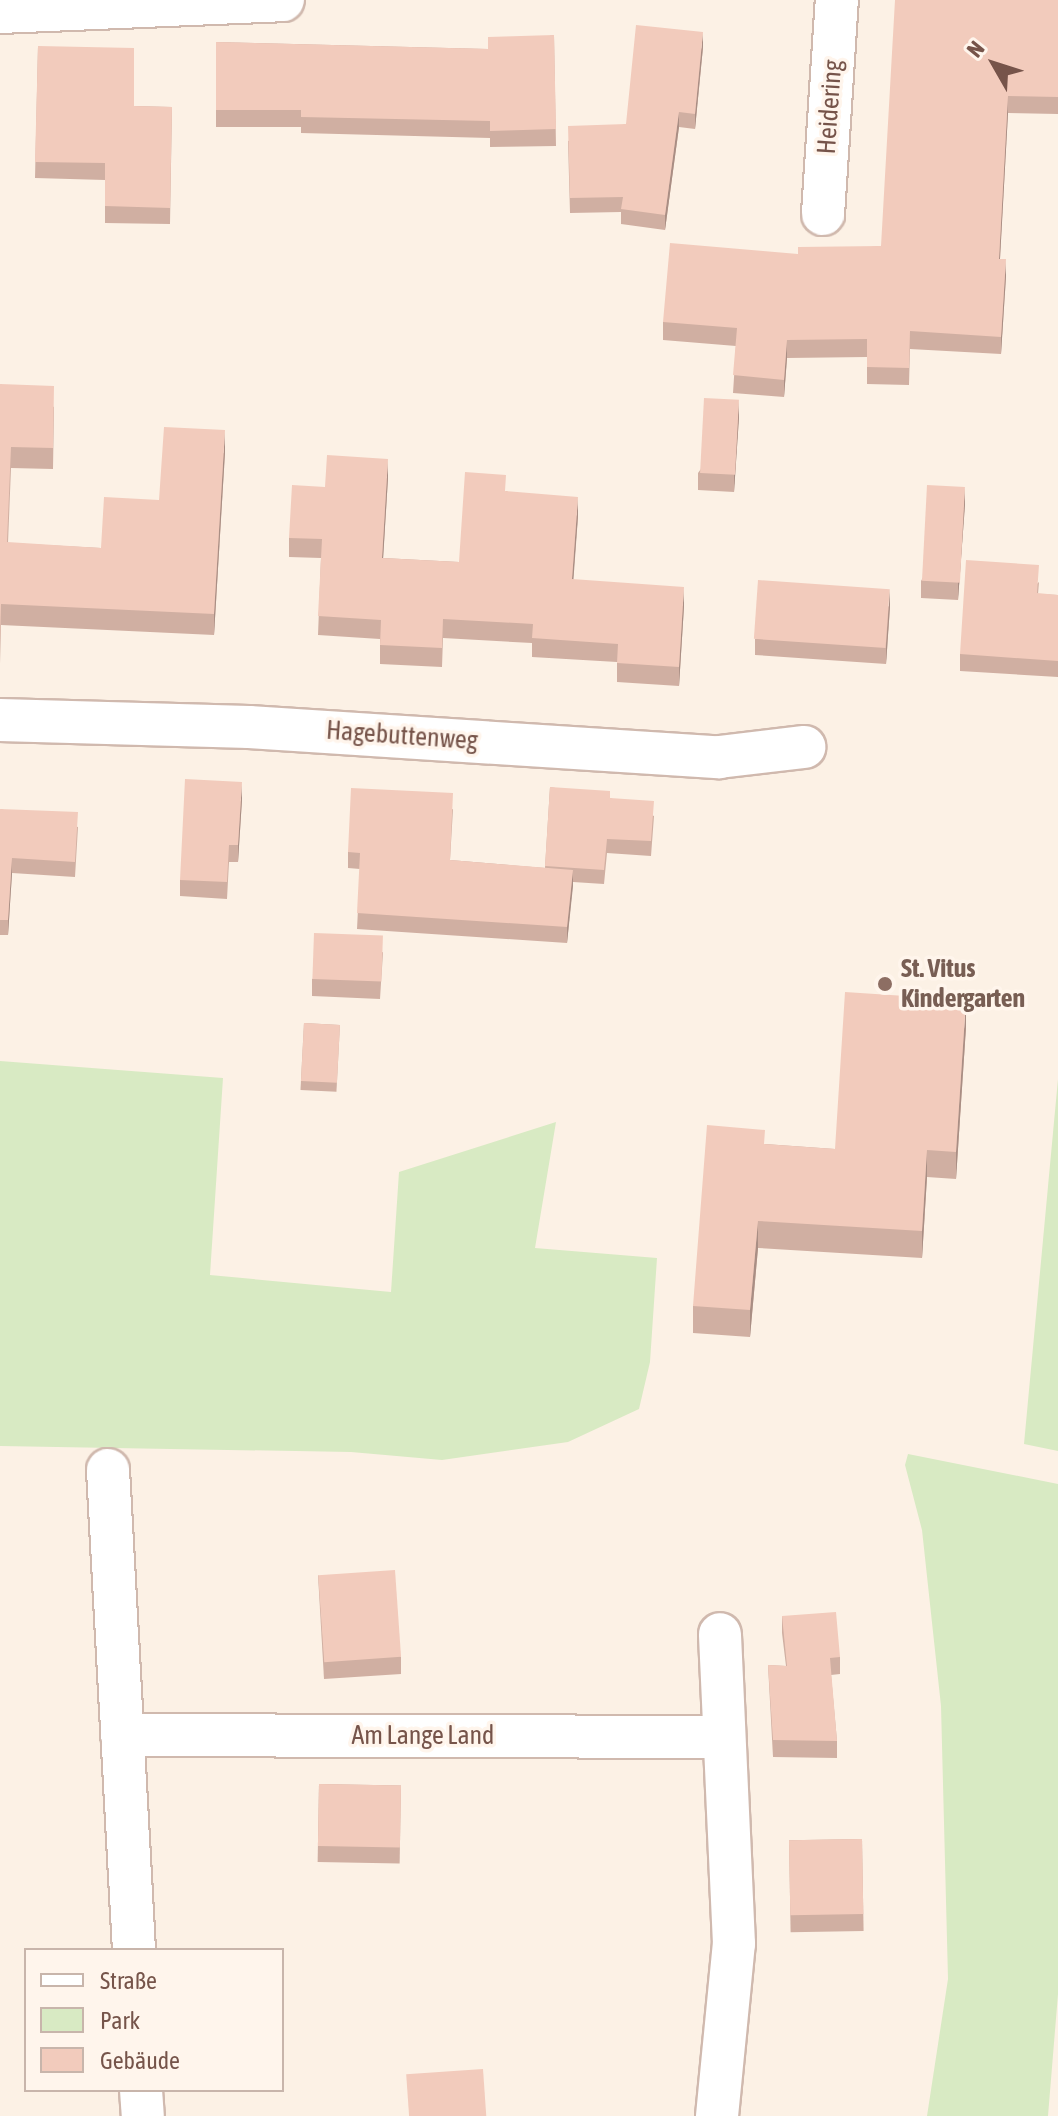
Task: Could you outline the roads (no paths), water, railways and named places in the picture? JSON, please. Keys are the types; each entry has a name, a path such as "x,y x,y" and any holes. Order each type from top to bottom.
{"street":[{"path":"0,12 283,0"},
{"name":"Heidering","path":"823,214 837,0"},
{"name":"Hagebuttenweg","path":"0,720 249,727 719,757 804,747"},
{"path":"108,1470 134,1948"},
{"path":"717,2116 734,1944 720,1634"},
{"name":"Am Lange Land","path":"122,1735 723,1737"},
{"path":"141,2092 143,2116"}],"place":[{"name":"St. Vitus Kindergarten","path":"885,984"}]}
